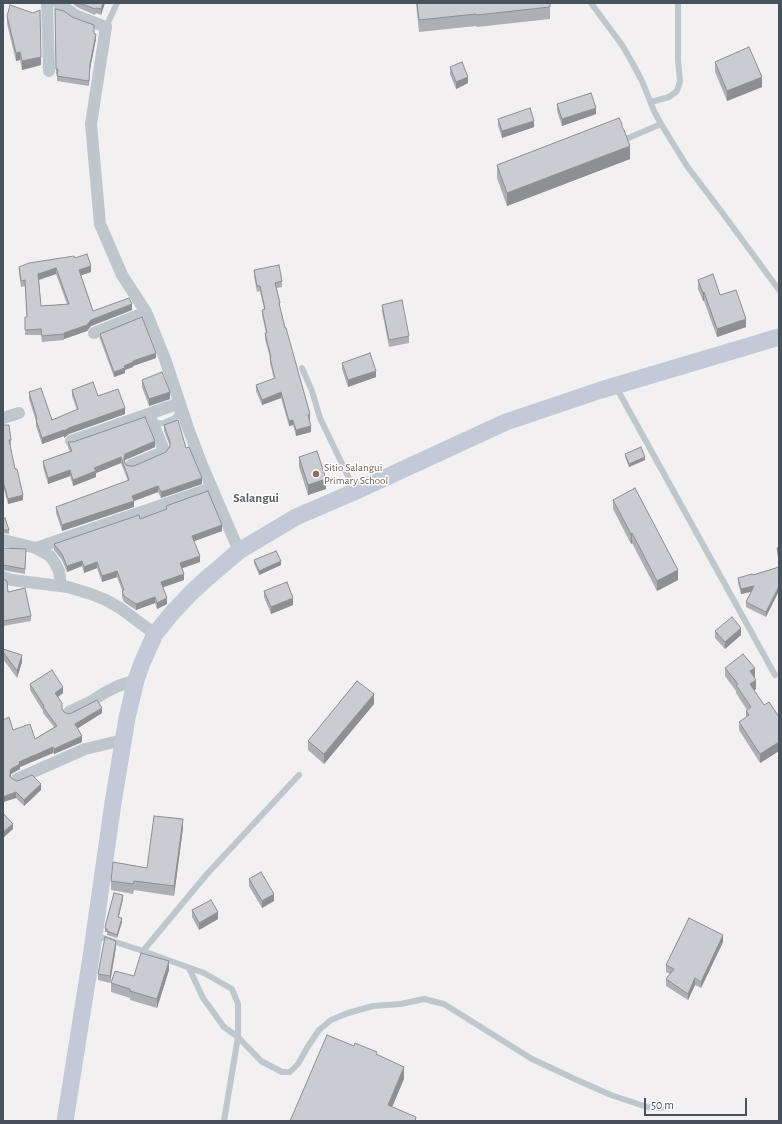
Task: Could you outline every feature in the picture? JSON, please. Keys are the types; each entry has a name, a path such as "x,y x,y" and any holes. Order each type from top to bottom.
{"street":[{"path":"47,3 49,71"},
{"path":"58,3 75,15 106,27 91,124 100,224 122,275 146,312 165,359 202,466 239,551"},
{"path":"94,333 146,312"},
{"path":"65,1121 127,718 136,680 142,663 155,634 172,613 206,579 239,551 296,517 506,422 616,386 779,337"},
{"path":"71,441 151,419 179,403"},
{"path":"3,418 19,413"},
{"path":"131,465 163,451 151,419"},
{"path":"36,548 212,488"},
{"path":"3,540 36,548 50,556 59,571 61,586"},
{"path":"3,577 12,580 61,586 91,594 120,608 155,634"},
{"path":"69,712 118,686 136,680"},
{"path":"17,780 85,749 123,740"}],"lane":[{"path":"106,27 117,3"},
{"path":"591,3 622,45 644,86 661,124 687,166 779,290"},
{"path":"651,102 669,97 677,91 680,81 678,60 678,3"},
{"path":"626,138 661,124"},
{"path":"302,368 312,391 320,418 348,476 354,492"},
{"path":"616,386 775,674"},
{"path":"143,951 207,874 299,775"},
{"path":"94,935 204,973 232,989 238,1004 238,1038 224,1121"},
{"path":"189,968 203,998 224,1028 238,1038 261,1061 282,1072 290,1072 298,1064 319,1030 331,1020 348,1013 373,1006 401,1004 424,999 444,1004 532,1059 610,1095 647,1107 665,1108"}],"building":[{"path":"79,3 103,3 101,9 95,9"},
{"path":"417,3 550,3 550,7 419,20"},
{"path":"10,5 33,13 40,10 41,57 22,61 20,52 16,53 7,16"},
{"path":"55,9 64,11 72,17 94,25 94,34 96,34 90,64 89,81 57,76 58,69 56,69"},
{"path":"749,47 762,77 727,91 715,62"},
{"path":"462,62 468,77 456,82 450,67"},
{"path":"591,93 596,108 562,119 557,104"},
{"path":"530,108 534,121 502,131 498,119"},
{"path":"619,118 630,146 507,193 497,165"},
{"path":"87,254 91,266 79,270 93,311 129,298 132,304 91,320 87,325 64,334 42,336 41,329 25,330 25,317 27,317 25,280 21,281 19,267 29,263 74,256 75,258","holes":["56,268 69,304 41,306 38,274"]},
{"path":"279,265 282,281 275,283 279,303 310,414 308,415 311,426 296,430 293,420 289,421 281,392 262,400 256,385 275,378 265,333 267,333 262,310 265,309 260,286 257,286 254,270"},
{"path":"713,274 720,295 736,290 746,319 717,329 704,292 703,293 698,280"},
{"path":"402,300 409,336 389,340 382,305"},
{"path":"142,317 156,353 133,361 124,366 125,368 114,372 100,334"},
{"path":"370,353 376,371 348,380 342,363"},
{"path":"162,372 170,392 149,399 142,380"},
{"path":"93,382 98,396 118,389 125,408 42,438 29,392 41,388 52,420 78,409 72,390"},
{"path":"145,417 155,441 125,454 124,461 126,465 134,466 166,452 170,446 170,442 164,425 178,420 186,448 189,447 202,478 161,492 158,486 132,496 134,501 62,525 56,507 129,480 121,457 94,468 96,471 73,480 70,470 48,478 43,461 72,451 68,442 73,442"},
{"path":"3,424 9,425 11,440 9,440 15,469 17,469 23,495 8,499 3,481"},
{"path":"641,447 645,457 629,464 625,454"},
{"path":"317,451 326,479 308,485 299,457"},
{"path":"635,488 678,570 657,581 613,500"},
{"path":"208,491 222,525 192,536 200,556 180,563 184,574 161,582 167,598 157,603 155,597 136,604 124,596 122,591 124,590 117,571 102,576 97,562 84,567 82,561 67,566 62,554 54,544 139,515 140,519 167,509 166,506"},
{"path":"5,518 9,530 3,530 3,519"},
{"path":"3,548 26,549 25,569 3,565"},
{"path":"276,551 281,561 259,571 254,560"},
{"path":"779,567 779,586 766,612 746,602 754,586 741,589 738,578"},
{"path":"3,579 7,581 8,592 25,588 31,616 3,621"},
{"path":"287,582 293,598 271,607 264,591"},
{"path":"732,617 741,628 725,642 715,631"},
{"path":"3,649 22,655 17,671 3,652"},
{"path":"743,654 755,668 750,671 756,680 750,684 764,705 769,702 779,717 779,742 760,754 739,722 749,715 746,711 751,707 736,685 738,684 725,668"},
{"path":"52,670 63,687 55,693 62,703 62,709 64,712 68,714 72,713 97,700 102,708 75,724 82,736 54,749 53,747 19,762 20,764 11,769 10,777 17,781 32,775 41,784 24,800 16,792 3,797 3,720 9,717 13,730 30,724 35,739 57,726 43,707 44,706 30,684"},
{"path":"357,681 374,694 324,754 308,741"},
{"path":"3,813 13,824 3,832"},
{"path":"154,816 183,819 174,886 134,881 133,884 111,881 113,862 147,868"},
{"path":"261,872 274,894 262,901 249,879"},
{"path":"114,893 123,895 118,917 122,918 117,935 107,931 105,928"},
{"path":"211,900 218,912 199,923 192,910"},
{"path":"689,918 723,935 701,982 695,978 688,994 666,979 674,969 666,965"},
{"path":"105,937 116,941 110,976 98,974"},
{"path":"141,953 169,961 157,999 130,991 130,989 111,983 115,971 134,976"},
{"path":"327,1035 354,1046 355,1043 377,1052 376,1054 404,1067 388,1105 416,1117 415,1121 290,1121"}],"place":[{"name":"Sitio Salangui Primary School","path":"316,474"}],"district":[{"name":"Salangui","path":"256,498"}]}
